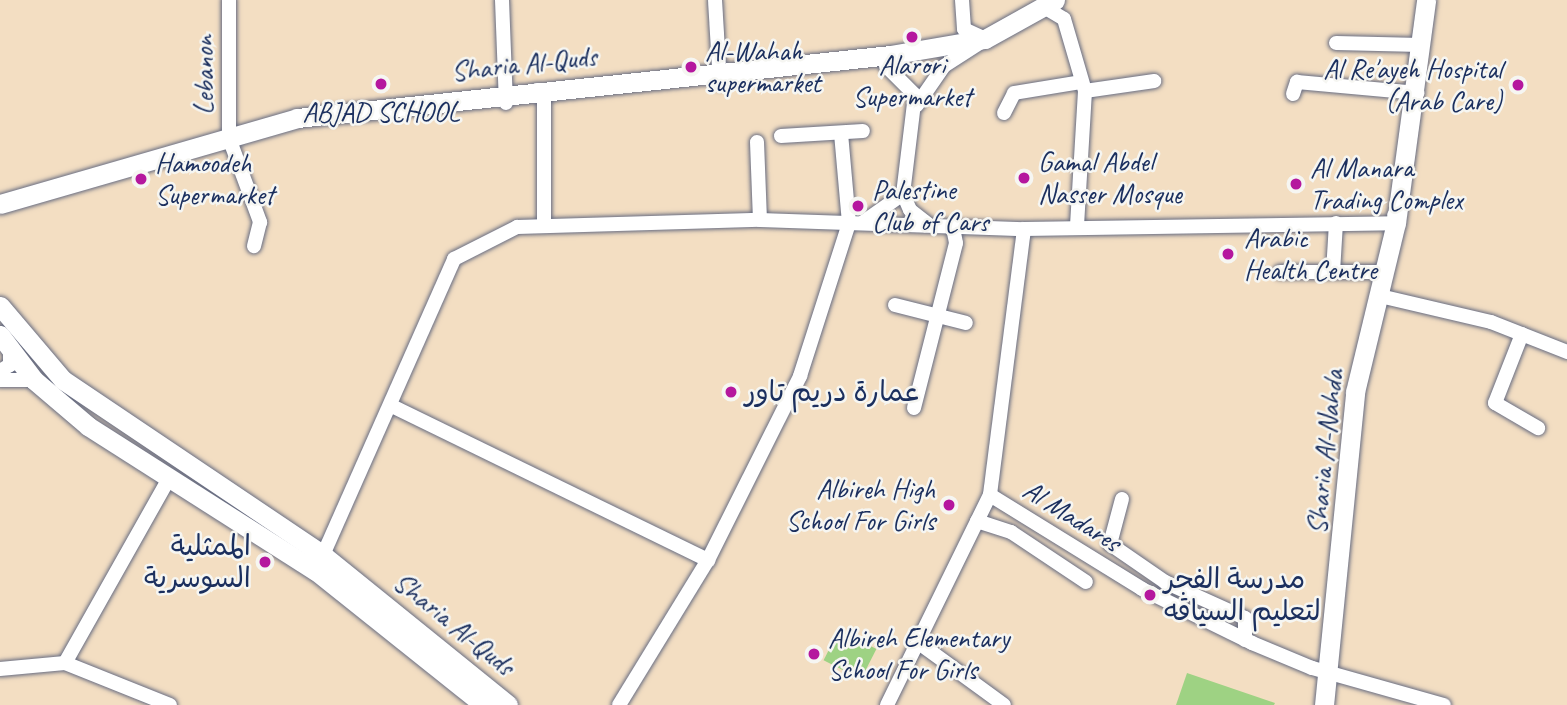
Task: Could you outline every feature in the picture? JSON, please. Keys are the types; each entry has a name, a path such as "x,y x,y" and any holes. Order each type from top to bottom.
{"main road":[{"name":"Sharia Al-Nahda","path":"1324,705 1332,671 1355,392 1396,223 1426,0"},
{"path":"720,78 985,39 1049,4"},
{"path":"0,204 232,143 302,128 541,94 886,65 930,58 945,46"},
{"path":"0,215 232,143"},
{"name":"Sharia Al-Quds","path":"0,306 63,380 319,563 508,705"},
{"name":"Sharia Al-Quds","path":"5,342 34,380 88,426 319,563 484,705"}],"street":[{"name":"Lebanon","path":"229,0 232,143 260,222 254,246"},
{"path":"502,0 504,99"},
{"path":"715,0 720,78"},
{"path":"962,4 964,29 985,39"},
{"path":"945,46 962,4"},
{"path":"1049,4 1064,19 1083,87 1077,225"},
{"path":"929,225 909,210 903,194 917,106 944,66 985,39"},
{"path":"1336,43 1418,45"},
{"path":"886,65 909,83 917,106"},
{"path":"1004,113 1014,93 1154,81"},
{"path":"1293,94 1297,82 1414,93"},
{"path":"541,94 544,226"},
{"path":"781,136 863,131"},
{"path":"619,705 708,560 800,376 855,223 841,133"},
{"path":"757,142 760,220"},
{"path":"855,223 903,194"},
{"path":"319,563 392,406 454,259 517,227 760,220 1024,229 1077,225 1396,223"},
{"path":"1333,272 1336,223"},
{"path":"914,408 956,243 953,228"},
{"name":"Al Madares","path":"1024,229 990,495 1142,589 1245,640 1332,671 1444,705"},
{"path":"1280,272 1386,272"},
{"path":"1380,296 1522,334 1567,352"},
{"path":"895,305 966,323"},
{"path":"1522,334 1495,403 1538,428"},
{"path":"0,370 10,365 5,342"},
{"path":"0,380 34,380"},
{"path":"392,406 708,560"},
{"path":"65,663 170,477"},
{"path":"887,705 990,495"},
{"path":"1122,499 1110,544 1165,582 1245,618 1245,640"},
{"path":"977,521 1011,532 1086,582"},
{"path":"919,643 1004,705"},
{"path":"0,669 65,663 170,705"}],"green space":[{"path":"839,630 876,649 861,679 824,660"},
{"path":"1187,673 1275,703 1176,705"}],"place":[{"name":"Alarori Supermarket","path":"912,37"},
{"name":"Al-Wahah supermarket","path":"691,67"},
{"name":"ABJAD SCHOOL","path":"381,84"},
{"name":"Al Re'ayeh Hospital (Arab Care)","path":"1518,85"},
{"name":"Gamal Abdel Nasser Mosque","path":"1024,178"},
{"name":"Hamoodeh Supermarket","path":"141,179"},
{"name":"Al Manara Trading Complex","path":"1296,184"},
{"name":"Palestine Club of Cars","path":"858,206"},
{"name":"Arabic Health Centre","path":"1228,254"},
{"name":"عمارة دريم تاور","path":"731,392"},
{"name":"Albireh High School For Girls","path":"949,505"},
{"name":"الممثلية السوسرية","path":"265,562"},
{"name":"مدرسة الفجر لتعليم السياقه","path":"1150,595"},
{"name":"Albireh Elementary School For Girls","path":"814,654"}]}
